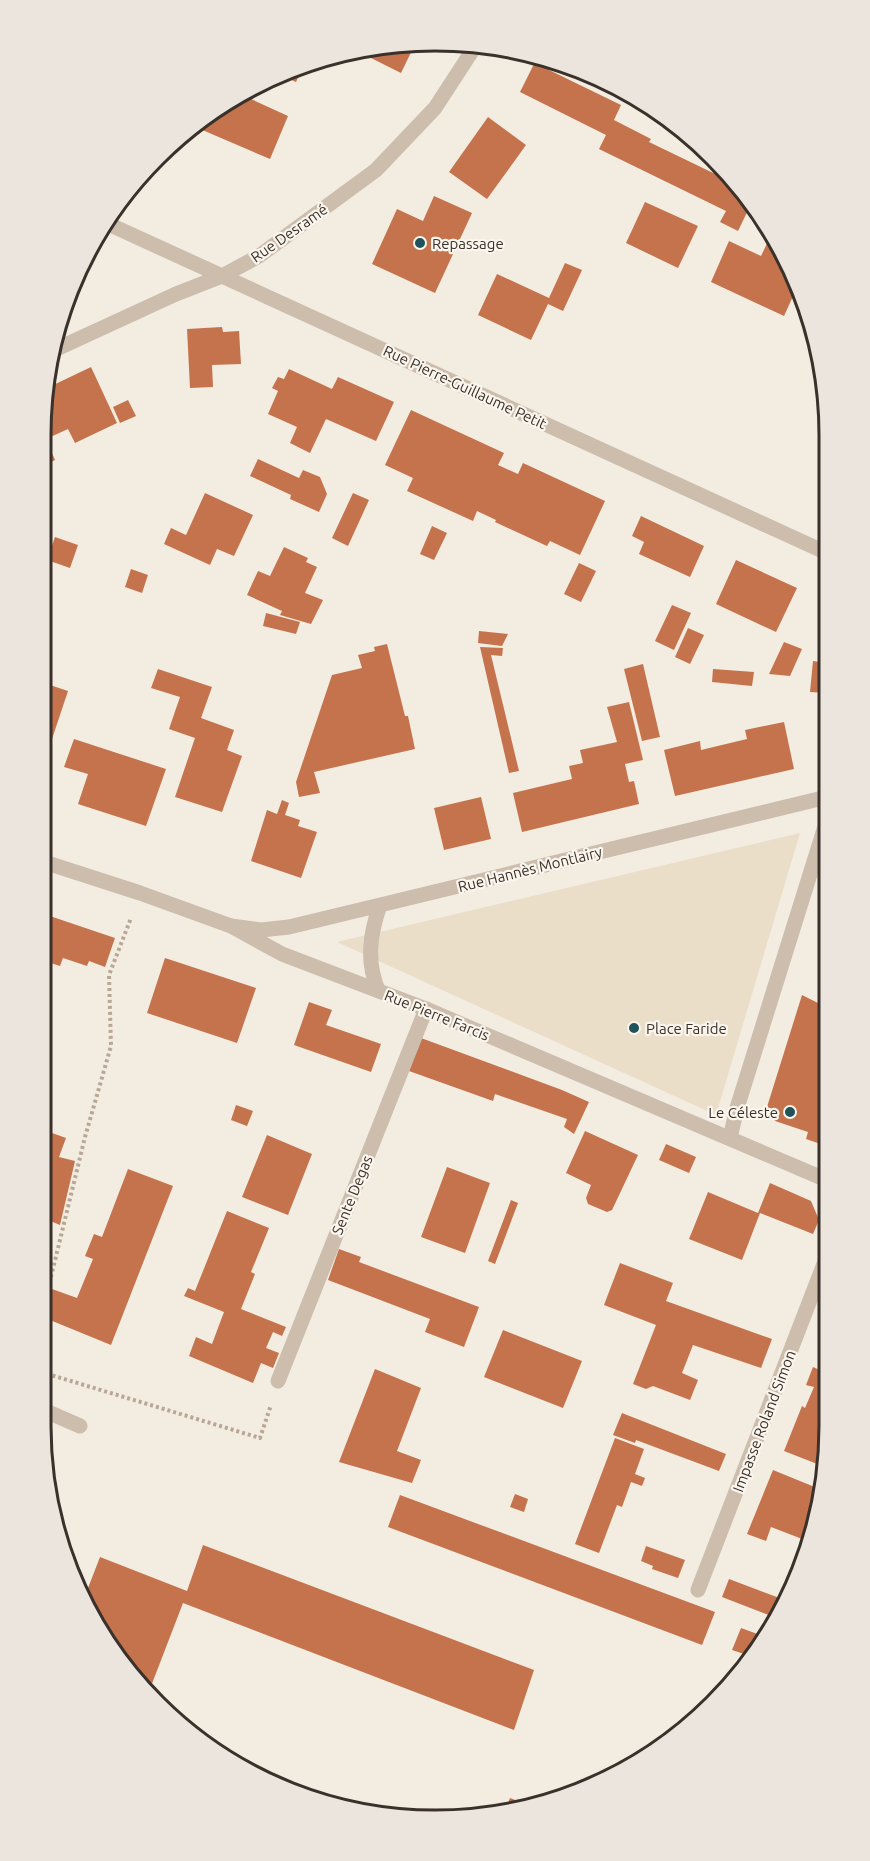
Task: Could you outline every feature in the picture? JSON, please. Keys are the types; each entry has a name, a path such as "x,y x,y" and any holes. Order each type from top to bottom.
{"street":[{"name":"Rue Desramé","path":"61,347 176,294 222,276 260,256 376,170 435,108 471,53"},
{"name":"Rue Pierre-Guillaume Petit","path":"113,226 819,549"},
{"name":"Rue Hannès Montlairy","path":"231,926 261,930 289,927 819,799"},
{"path":"730,1138 737,1108 819,846"},
{"name":"Rue Pierre Farcis","path":"51,865 140,893 231,926 282,954 378,990 819,1177"},
{"path":"378,990 371,969 370,950 374,922 380,905"},
{"name":"Sente Degas","path":"278,1381 426,1010"},
{"name":"Impasse Roland Simon","path":"698,1590 819,1277"},
{"path":"51,1413 80,1426"}],"path":[{"path":"51,1274 85,1137 111,1046 109,975 140,893"},
{"path":"51,1375 260,1438 278,1381"}],"shaded area":[{"name":"Place Faride","path":"800,833 716,1115 337,942 758,843"}],"building":[{"path":"411,52 401,73 368,57"},
{"path":"534,64 549,69 621,105 614,120 651,139 649,142 718,175 747,212 738,231 720,222 726,211 599,149 606,135 520,92"},
{"path":"250,99 288,116 270,159 202,130"},
{"path":"488,117 526,145 487,199 449,172"},
{"name":"Repassage","path":"434,196 472,213 435,293 372,264 397,209 423,221"},
{"path":"645,202 698,226 678,268 626,243"},
{"path":"729,241 761,256 768,242 790,288 793,296 784,316 711,282"},
{"path":"565,263 582,270 563,311 548,304 531,340 478,315 497,274 549,298"},
{"path":"222,327 223,332 239,331 241,364 212,365 213,387 190,388 187,329"},
{"path":"91,367 117,423 75,443 68,429 51,437 54,385"},
{"path":"289,369 332,389 338,377 394,402 376,441 326,419 310,453 290,443 297,427 268,414 278,391 272,388 278,377 284,379"},
{"path":"128,400 136,416 120,423 113,407"},
{"path":"411,410 504,453 498,465 518,474 523,463 605,501 580,555 550,541 547,546 477,511 473,521 407,491 413,478 385,465"},
{"path":"51,451 55,460 51,462"},
{"path":"258,459 299,478 303,470 320,477 327,494 319,512 290,499 291,495 250,476"},
{"path":"205,493 253,515 234,556 217,549 210,565 164,544 171,528 186,535"},
{"path":"353,493 369,500 348,546 332,538"},
{"path":"641,516 704,546 690,577 639,554 644,542 632,536"},
{"path":"432,526 447,533 434,560 420,554"},
{"path":"55,537 78,545 70,568 51,561 51,548"},
{"path":"284,547 308,558 306,562 317,567 305,593 323,600 311,624 280,615 282,611 247,595 258,571 270,576"},
{"path":"736,560 797,588 776,632 716,604"},
{"path":"579,563 596,571 581,602 564,594"},
{"path":"131,569 148,575 142,593 125,587"},
{"path":"672,605 691,613 674,650 655,641"},
{"path":"266,613 300,622 296,634 263,626"},
{"path":"688,628 704,635 690,664 675,657"},
{"path":"479,631 508,634 502,646 478,643"},
{"path":"784,642 802,649 790,676 769,674"},
{"path":"387,644 415,749 314,772 320,793 299,797 296,782 332,675 362,668 358,655 375,651 374,647"},
{"path":"480,647 503,648 502,656 491,655 519,771 509,773"},
{"path":"813,661 819,662 819,693 810,692"},
{"path":"643,664 660,737 642,741 624,669"},
{"path":"158,669 212,687 201,718 234,730 227,750 242,756 222,812 175,797 195,738 169,729 180,697 151,688"},
{"path":"713,669 754,672 752,686 712,682"},
{"path":"51,685 68,691 51,739"},
{"path":"629,702 643,760 625,764 629,782 634,781 639,804 522,832 513,793 572,779 569,766 583,763 580,750 617,742 607,707"},
{"path":"784,722 794,769 675,796 664,750 700,741 701,750 747,739 745,730"},
{"path":"74,739 166,769 146,826 78,804 88,774 64,767"},
{"path":"481,797 491,839 444,850 434,808"},
{"path":"282,800 289,803 285,815 300,820 298,826 317,832 301,878 251,861 267,810 277,814"},
{"path":"51,916 115,938 105,967 89,961 87,966 63,958 60,966 51,963"},
{"path":"165,958 256,988 237,1043 147,1013"},
{"path":"802,995 819,1004 819,1144 806,1139 808,1132 775,1121 767,1107"},
{"path":"309,1002 332,1010 326,1025 381,1044 371,1072 294,1045"},
{"path":"421,1038 589,1102 574,1134 564,1127 567,1119 495,1094 493,1101 409,1071"},
{"path":"236,1105 253,1111 247,1126 231,1120"},
{"path":"585,1131 638,1155 612,1210 607,1212 588,1204 586,1198 591,1185 566,1173"},
{"path":"51,1133 66,1138 59,1157 75,1161 60,1225 51,1221"},
{"path":"267,1135 312,1154 288,1215 242,1197"},
{"path":"666,1144 696,1157 689,1173 659,1160"},
{"path":"447,1167 490,1183 465,1253 421,1237"},
{"path":"128,1169 173,1186 111,1345 51,1320 52,1289 77,1298 93,1259 85,1256 94,1234 102,1237"},
{"path":"770,1183 811,1201 819,1220 813,1234 760,1213 742,1260 689,1239 708,1192 758,1213"},
{"path":"511,1200 518,1203 495,1264 488,1261"},
{"path":"227,1211 269,1228 251,1272 255,1274 241,1309 286,1327 282,1336 273,1332 266,1348 279,1353 273,1368 261,1363 253,1383 189,1356 196,1337 212,1344 224,1312 184,1296 188,1288 195,1291"},
{"path":"339,1249 361,1257 359,1262 479,1307 464,1347 425,1332 430,1319 328,1280"},
{"path":"620,1263 673,1283 666,1301 772,1339 761,1368 693,1345 682,1373 698,1380 690,1400 653,1386 646,1389 633,1384 656,1325 604,1305"},
{"path":"503,1330 582,1361 563,1408 484,1377"},
{"path":"813,1367 819,1370 817,1464 784,1451 802,1406 805,1408 814,1387 806,1385"},
{"path":"375,1369 421,1388 397,1451 421,1460 412,1483 339,1462"},
{"path":"622,1413 726,1454 719,1471 636,1440 635,1443 613,1435"},
{"path":"615,1438 644,1449 635,1474 645,1478 642,1486 631,1482 622,1507 617,1505 599,1553 575,1544"},
{"path":"773,1470 814,1487 802,1539 771,1527 766,1541 747,1534"},
{"path":"515,1494 528,1499 524,1512 510,1507"},
{"path":"400,1495 715,1612 702,1645 388,1527"},
{"path":"203,1545 534,1670 514,1730 183,1603 151,1685 130,1660 102,1618 88,1589 100,1557 187,1591"},
{"path":"646,1546 685,1560 678,1578 652,1569 653,1566 641,1561"},
{"path":"729,1579 778,1597 769,1615 722,1597"},
{"path":"741,1628 757,1634 744,1654 732,1650"},
{"path":"510,1798 518,1801 510,1803 508,1803"}],"place":[{"name":"Repassage","path":"420,243"},
{"name":"Place Faride","path":"634,1028"},
{"name":"Le Céleste","path":"790,1112"}]}
